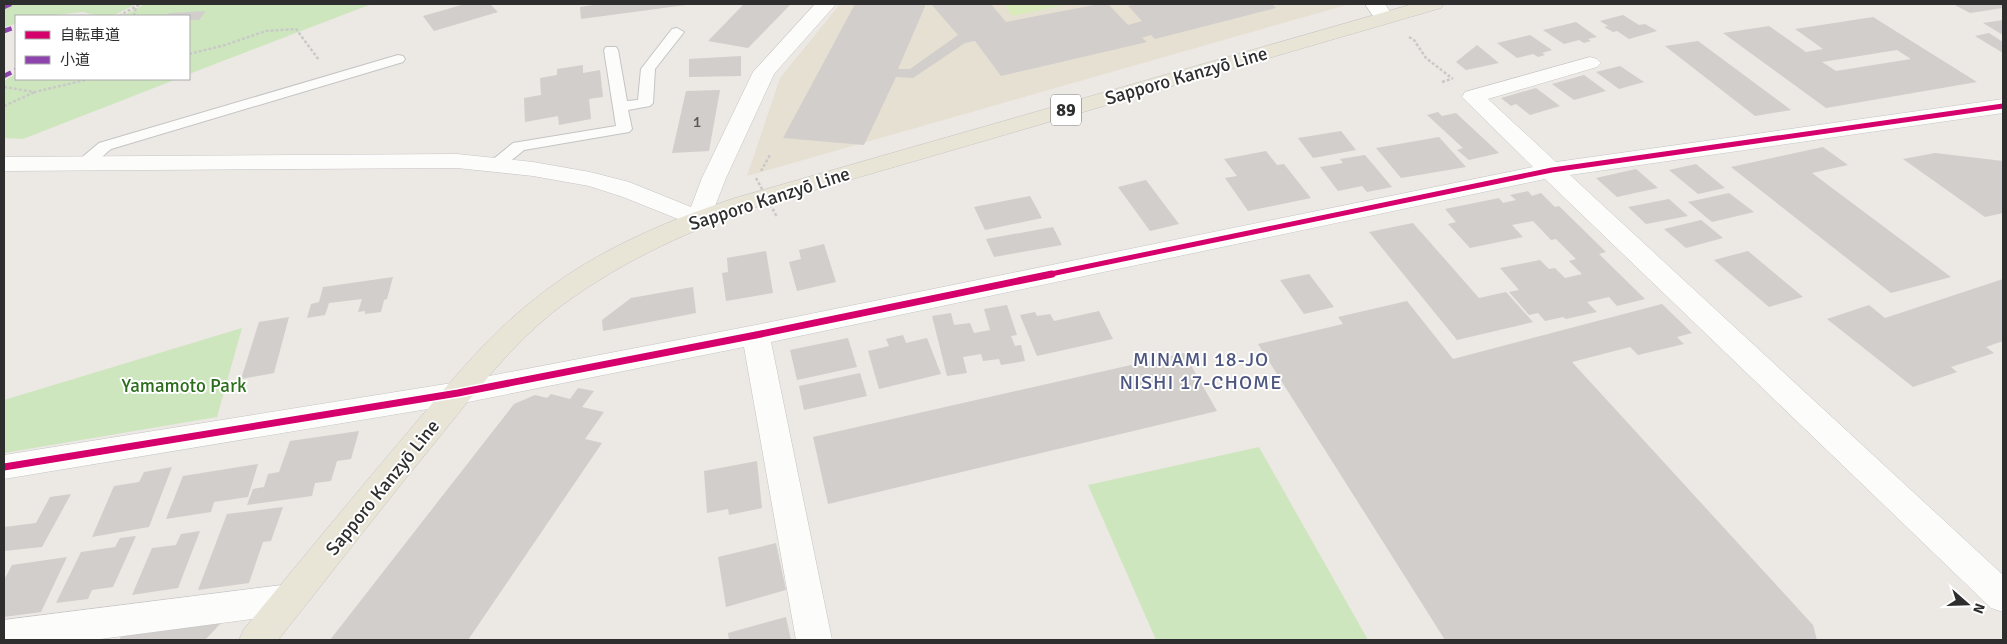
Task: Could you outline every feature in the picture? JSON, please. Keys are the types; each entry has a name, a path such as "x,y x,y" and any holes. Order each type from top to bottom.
{"main road":[{"name":"Sapporo Kanzyō Line","path":"257,640 458,393 509,336 558,294 633,248 698,219 754,200 1380,11 1434,4"}],"street":[{"path":"5,165 457,161 497,164 610,184 698,219 714,178 764,72 826,4"},
{"path":"1590,63 1473,97 2003,597"},
{"path":"4,467 458,393 756,335 1552,170 2003,106"},
{"path":"756,335 814,640"},
{"path":"4,636 290,599"}],"lane":[{"path":"620,108 645,103 648,69 677,32"},
{"path":"497,164 519,146 624,129 611,50"},
{"path":"82,164 104,146 398,59"}],"path":[{"path":"121,15 140,4"},
{"path":"134,15 136,6"},
{"path":"190,54 225,45 266,31 296,29 333,78"},
{"path":"1414,40 1426,58 1453,79 1442,82"},
{"path":"4,106 35,92 85,80"},
{"path":"4,87 35,92"},
{"path":"770,155 756,178 777,217"}],"shaded area":[{"path":"840,4 1350,4 747,176 780,78"}],"green space":[{"path":"4,4 136,4 115,15 94,15 83,12 55,15 15,15 15,24 4,27"},
{"path":"145,4 369,5 190,74 190,15 124,15"},
{"path":"1004,4 1069,4 1012,16"},
{"path":"15,75 15,80 174,80 23,139 4,138 4,81"},
{"name":"Yamamoto Park","path":"242,328 217,417 4,453 4,400"},
{"path":"1259,447 1368,640 1156,640 1088,485"}],"building":[{"path":"465,4 490,4 498,12 434,31 423,16"},
{"path":"601,4 686,5 581,19 580,7"},
{"path":"744,4 791,4 748,48 708,41"},
{"path":"855,4 926,4 898,69 910,69 958,35 931,4 991,4 1006,22 1099,4 1108,4 1128,25 1142,21 1128,6 1138,4 1272,4 1276,8 1155,39 1151,35 1142,38 1147,42 1001,76 975,41 965,43 913,78 896,77 864,145 783,138"},
{"path":"1953,4 2003,4 2003,8 1970,13"},
{"path":"206,11 199,20 190,20 190,15 167,15 169,13"},
{"path":"1623,15 1639,25 1645,24 1657,31 1629,39 1617,31 1613,32 1604,27 1608,26 1600,21"},
{"path":"1873,17 1977,82 1826,108 1723,33 1769,26 1806,52 1823,49 1795,29","holes":["1897,50 1911,59 1836,71 1822,62"]},
{"path":"2003,20 2003,35 1983,23"},
{"path":"1576,22 1597,37 1588,39 1591,41 1584,43 1579,40 1564,44 1543,30"},
{"path":"1989,33 2003,42 2003,53 1975,36"},
{"path":"1530,35 1552,50 1542,53 1545,55 1538,57 1533,54 1517,58 1497,43"},
{"path":"1698,41 1791,110 1755,116 1665,46"},
{"path":"1477,45 1499,63 1466,70 1456,62"},
{"path":"741,56 741,76 689,77 689,59"},
{"path":"583,65 583,73 600,70 603,97 589,99 591,119 559,125 558,116 525,122 524,98 541,95 540,78 557,75 557,69"},
{"path":"1620,66 1644,82 1619,89 1596,72"},
{"path":"1584,75 1606,91 1574,100 1552,84"},
{"path":"1536,88 1560,106 1530,115 1516,104 1511,106 1501,98"},
{"path":"720,90 709,151 672,153 686,91"},
{"path":"1438,112 1442,116 1456,113 1499,153 1469,160 1457,150 1463,148 1427,115"},
{"path":"1341,131 1356,150 1313,158 1298,138"},
{"path":"1439,137 1466,167 1401,178 1376,148"},
{"path":"1823,147 1848,165 1812,173 1951,277 1891,293 1731,167"},
{"path":"1266,151 1277,165 1284,164 1311,198 1248,211 1225,178 1237,176 1224,159"},
{"path":"1935,153 2003,161 2003,213 1985,217 1903,159"},
{"path":"1365,155 1392,187 1367,192 1362,186 1338,191 1320,167 1343,163 1340,159"},
{"path":"1696,164 1725,188 1698,194 1669,170"},
{"path":"1636,169 1658,188 1617,197 1596,178"},
{"path":"1146,180 1179,224 1150,231 1118,187"},
{"path":"1528,191 1532,196 1541,193 1555,207 1559,206 1606,252 1599,254 1645,299 1617,306 1609,297 1587,302 1597,312 1566,319 1563,317 1545,321 1538,313 1529,315 1509,292 1519,290 1500,268 1540,260 1549,269 1555,268 1565,278 1582,274 1569,261 1576,259 1556,239 1551,240 1533,221 1512,225 1523,237 1470,248 1448,224 1456,222 1445,209 1499,198 1503,203 1516,200 1510,195"},
{"path":"1729,193 1754,212 1712,222 1688,202"},
{"path":"1030,196 1042,218 985,230 974,207"},
{"path":"1669,199 1688,216 1646,224 1628,207"},
{"path":"1701,220 1723,238 1686,248 1664,229"},
{"path":"1413,223 1479,298 1506,292 1533,322 1457,340 1369,232"},
{"path":"1053,227 1062,245 994,257 986,239"},
{"path":"824,244 836,282 797,291 789,262 801,259 799,250"},
{"path":"766,251 773,293 726,301 722,273 728,272 727,258"},
{"path":"1748,251 1803,297 1769,307 1714,260"},
{"path":"1309,274 1334,307 1304,314 1280,280"},
{"path":"393,277 381,312 365,314 365,311 358,312 362,299 329,303 325,315 307,318 311,304 319,302 323,287"},
{"path":"2003,279 2003,341 1986,347 1994,353 1951,367 1957,372 1913,387 1827,319 1869,305 1885,318"},
{"path":"693,287 696,313 603,331 602,320 631,298"},
{"path":"1407,301 1453,359 1662,304 1692,333 1677,337 1684,344 1638,355 1630,347 1572,362 1813,625 1817,640 1445,640 1258,344 1343,324 1338,317"},
{"path":"1007,305 1017,335 1011,336 1015,346 1021,345 1025,361 1001,365 999,359 983,361 981,354 963,357 967,373 947,376 932,316 951,313 954,325 970,323 974,333 990,330 984,309"},
{"path":"1099,311 1113,339 1037,356 1020,315 1035,312 1037,316 1050,314 1054,321"},
{"path":"289,317 274,373 241,379 259,322"},
{"path":"903,335 906,343 927,338 941,374 879,389 868,351 889,346 886,339"},
{"path":"848,338 857,367 797,380 790,350"},
{"path":"1184,353 1217,411 828,504 813,437"},
{"path":"860,373 867,396 804,410 799,386"},
{"path":"578,388 594,391 582,407 604,412 585,439 602,443 468,640 330,640 514,404 535,395 547,398 551,394 570,399"},
{"path":"359,431 351,459 337,461 331,481 315,483 312,496 247,505 253,489 264,487 268,474 279,472 290,441"},
{"path":"757,461 762,508 729,515 728,509 707,513 704,471"},
{"path":"258,464 248,497 214,502 211,512 166,519 183,476"},
{"path":"172,467 149,527 92,537 114,486 139,482 144,472"},
{"path":"71,494 42,547 4,551 4,527 36,523 50,497"},
{"path":"283,507 271,541 263,542 249,583 198,590 227,514"},
{"path":"200,531 178,588 132,595 152,548 176,545 181,534"},
{"path":"136,536 113,587 92,590 88,599 56,603 81,552 115,547 120,538"},
{"path":"776,543 786,590 726,607 718,557"},
{"path":"67,557 41,612 4,617 4,580 12,565"},
{"path":"786,617 791,640 729,640 728,633"},
{"path":"221,623 205,640 119,640 122,634"}],"marked path":[{"path":"4,7 11,4"},
{"path":"4,31 15,27"},
{"path":"4,76 15,70"}],"cycle path":[{"path":"4,467 458,393 756,335 1552,170 2003,106"}],"district":[{"name":"MINAMI 18-JO NISHI 17-CHOME","path":"1201,370"}]}
